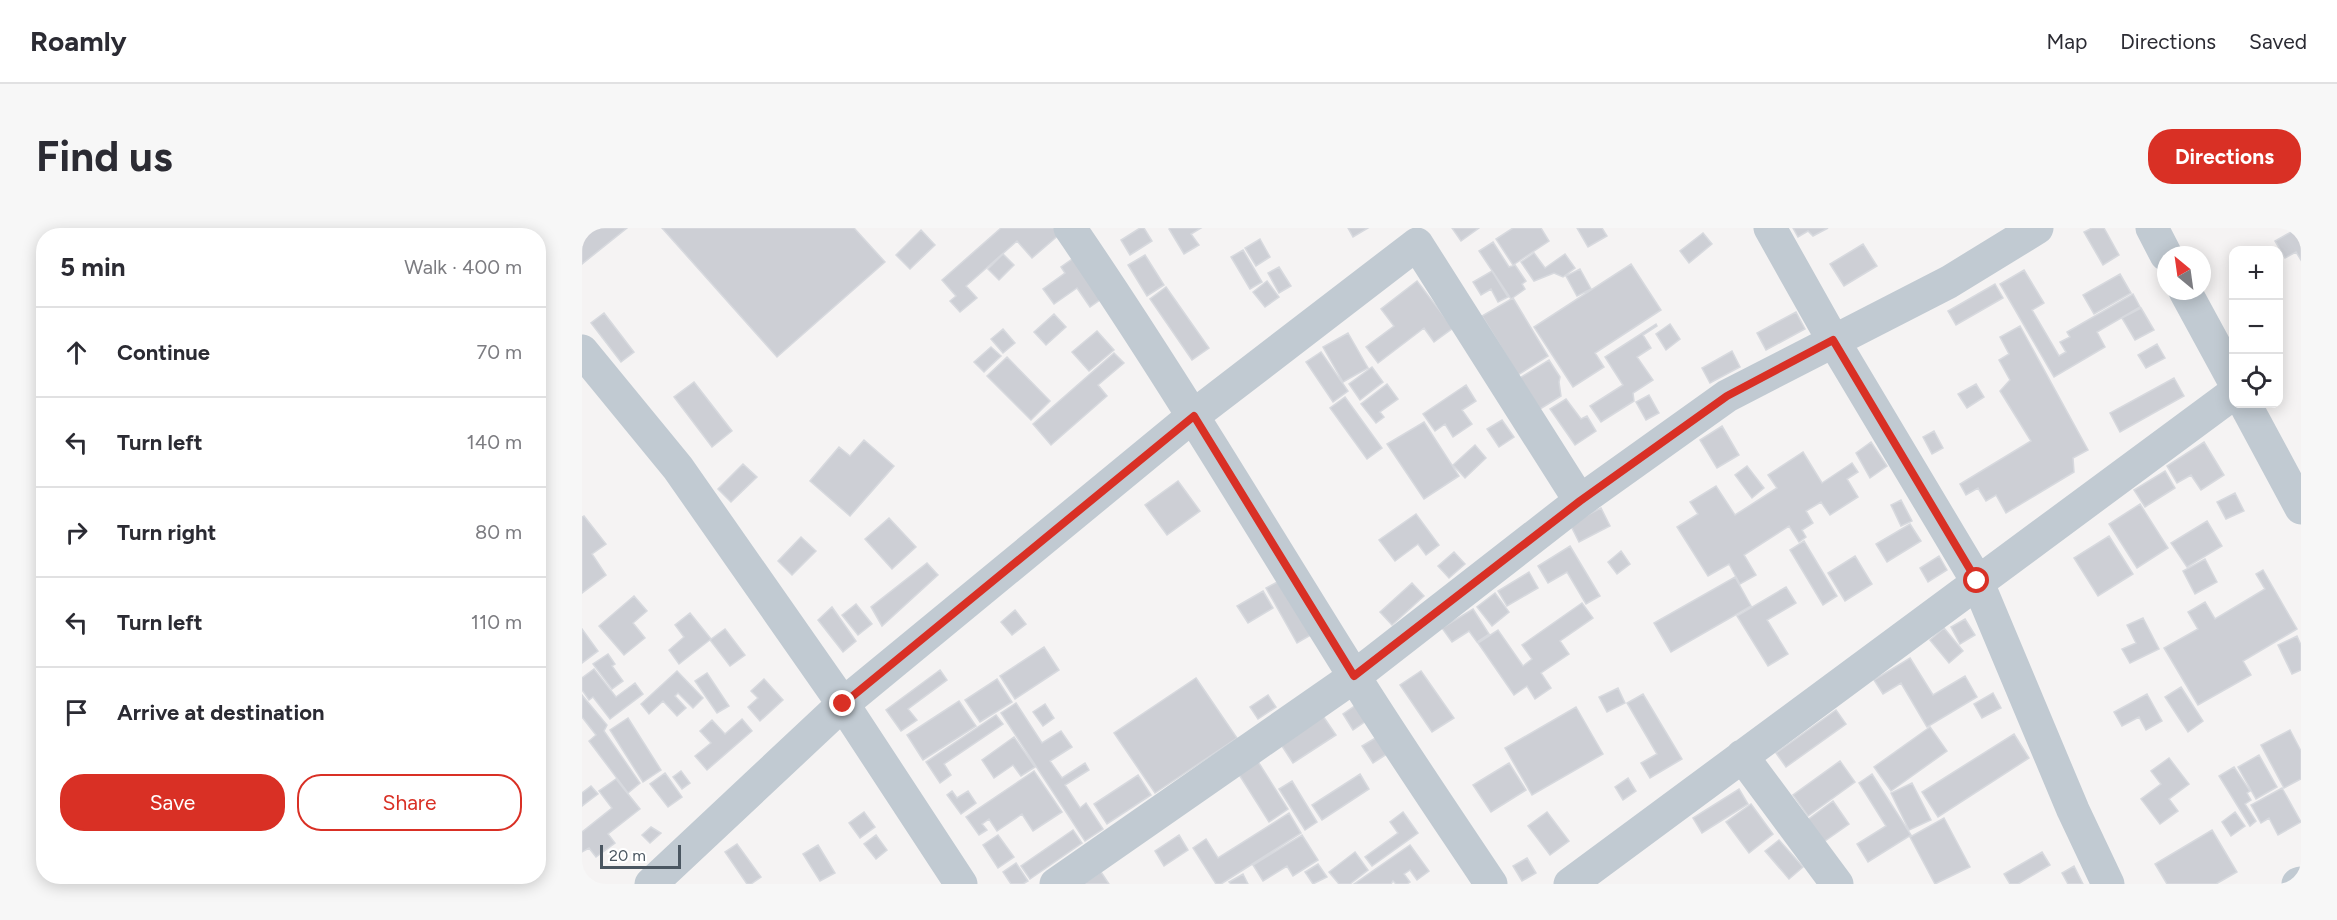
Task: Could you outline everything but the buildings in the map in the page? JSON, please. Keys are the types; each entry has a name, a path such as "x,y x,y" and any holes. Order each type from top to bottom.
{"street":[{"path":"1070,228 1194,416 1354,676 1491,884"},
{"path":"1770,228 1833,340 1977,581 2073,810 2108,884"},
{"path":"1056,884 1354,676 1580,501 1727,396 1949,282 2037,228"},
{"path":"2152,228 2161,246"},
{"path":"651,884 843,704 1194,416 1417,244 1580,501"},
{"path":"2190,300 2229,372"},
{"path":"582,351 678,468 843,704 961,884"},
{"path":"1570,884 2229,397"},
{"path":"2247,408 2301,508"},
{"path":"1742,756 1837,884"}],"route":[{"path":"843,704 1194,416 1354,676 1580,501 1727,396 1833,340 1977,581"}]}
